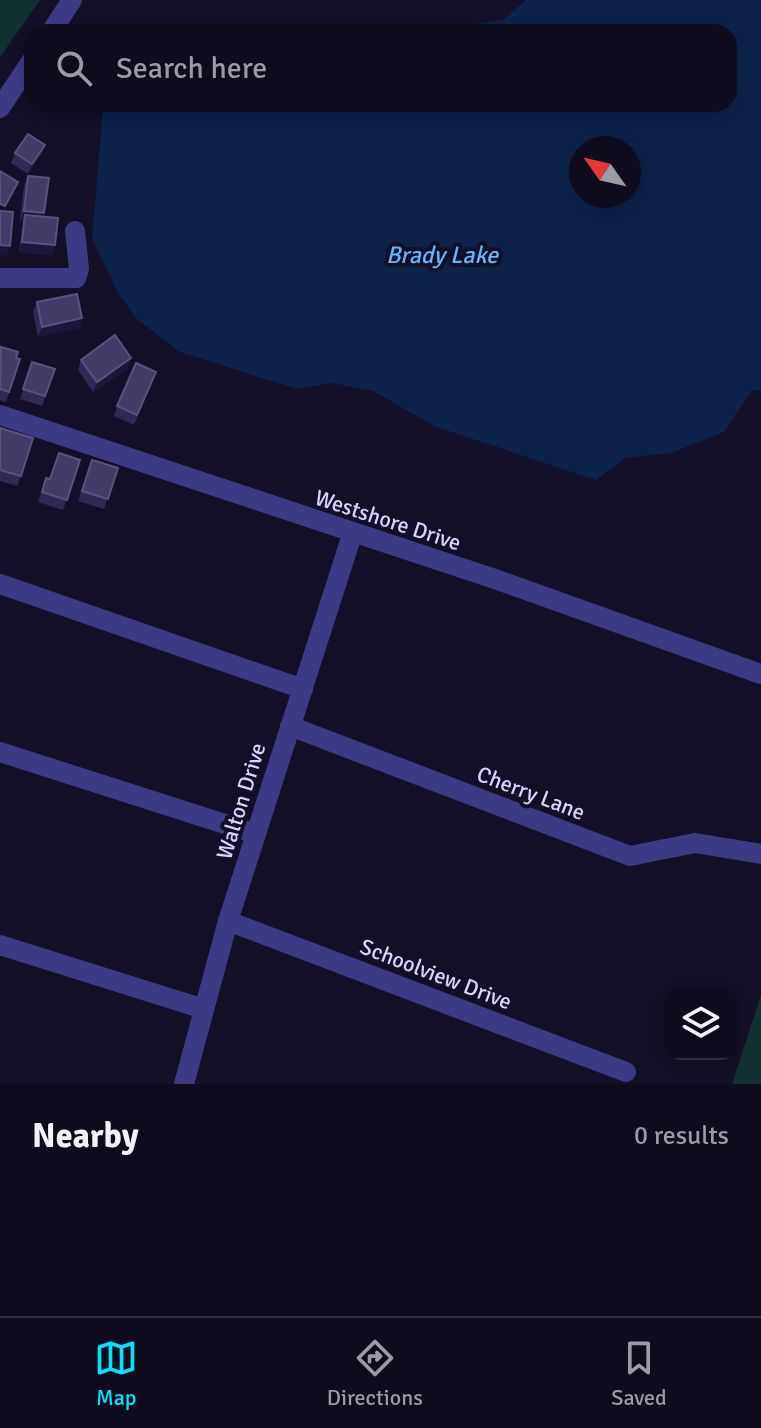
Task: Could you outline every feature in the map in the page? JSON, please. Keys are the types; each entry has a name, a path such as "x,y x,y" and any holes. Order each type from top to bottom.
{"street":[{"path":"56,24 72,0"},
{"path":"0,108 24,72"},
{"path":"0,278 76,278 79,269 75,231"},
{"name":"Westshore Drive","path":"0,415 352,535 492,578 761,674"},
{"name":"Walton Drive","path":"184,1084 228,921 352,535"},
{"path":"0,584 303,689"},
{"name":"Cherry Lane","path":"290,726 630,856 695,843 761,854"},
{"path":"0,752 256,834"},
{"name":"Schoolview Drive","path":"228,921 626,1072"},
{"path":"0,945 204,1009"}],"green space":[{"path":"0,0 40,0 0,57"},
{"path":"761,995 761,1084 732,1084"}],"water":[{"name":"Brady Lake","path":"526,0 761,0 761,391 752,390 724,432 671,453 625,458 596,480 434,426 373,391 332,383 297,389 180,352 137,319 118,293 92,238 103,112 737,112 737,24 478,24 504,19"}],"building":[{"path":"28,134 45,145 32,164 15,153"},
{"path":"0,171 18,182 5,206 0,204"},
{"path":"28,176 49,178 44,213 24,211"},
{"path":"0,211 13,212 10,246 0,245"},
{"path":"25,215 58,218 55,245 22,242"},
{"path":"77,294 82,318 42,327 37,302"},
{"path":"115,335 131,358 97,382 81,360"},
{"path":"1,347 18,352 16,358 20,359 9,392 0,389"},
{"path":"32,362 55,369 45,396 23,389"},
{"path":"136,363 156,372 137,415 117,406"},
{"path":"0,428 33,438 21,476 0,470"},
{"path":"59,453 80,460 67,500 42,492"},
{"path":"92,460 118,468 108,499 82,491"}]}
